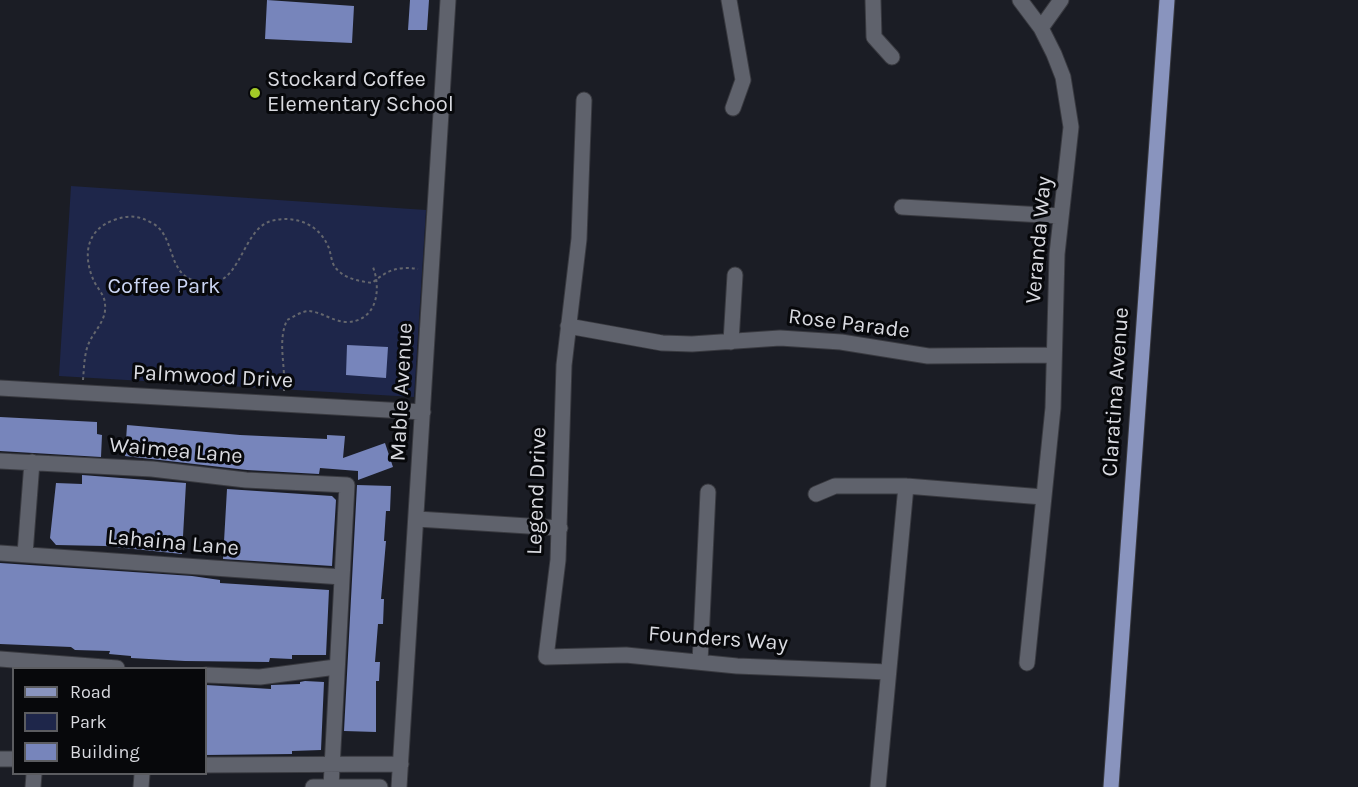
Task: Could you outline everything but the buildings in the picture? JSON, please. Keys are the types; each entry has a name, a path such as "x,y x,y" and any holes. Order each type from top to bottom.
{"main road":[{"name":"Claratina Avenue","path":"1111,787 1167,0"}],"street":[{"name":"Mable Avenue","path":"399,787 448,0"},
{"path":"729,0 743,80 733,108"},
{"path":"873,0 874,37 892,57"},
{"name":"Veranda Way","path":"1020,0 1041,28 1059,66 1069,103 1071,151 1057,254 1053,408 1027,663"},
{"path":"1041,28 1061,0"},
{"name":"Legend Drive","path":"546,657 560,528 562,403 568,326 579,239 584,100"},
{"path":"902,207 1061,216"},
{"path":"731,342 735,275"},
{"name":"Rose Parade","path":"568,326 662,343 811,339 928,356 1054,355"},
{"name":"Palmwood Drive","path":"0,388 423,412"},
{"name":"Waimea Lane","path":"0,461 152,469 246,480 347,485 342,577"},
{"path":"25,554 32,462"},
{"path":"816,494 835,486 906,486 1043,497"},
{"path":"878,787 906,486"},
{"path":"700,662 708,492"},
{"path":"417,519 560,528"},
{"name":"Lahaina Lane","path":"0,553 172,563 257,573 342,577"},
{"path":"331,787 342,577"},
{"name":"Founders Way","path":"546,657 626,655 700,662 888,672"},
{"path":"0,658 40,665 78,667"},
{"path":"207,675 260,677 336,667"},
{"path":"207,765 401,764"},
{"path":"313,787 380,787"}],"path":[{"path":"81,392 88,345 103,320 105,302 87,261 88,242 103,224 129,215 154,223 169,244 176,268 192,280 213,282 232,273 251,236 268,222 292,218 313,227 328,244 335,267 350,278 372,283 390,269 402,267 432,271"},
{"path":"284,404 286,369 280,335 287,320 307,311 344,322 362,320 375,306 377,279 373,267"}],"green space":[{"name":"Coffee Park","path":"71,186 426,210 414,397 59,376"}],"place":[{"name":"Stockard Coffee Elementary School","path":"255,93"}]}
